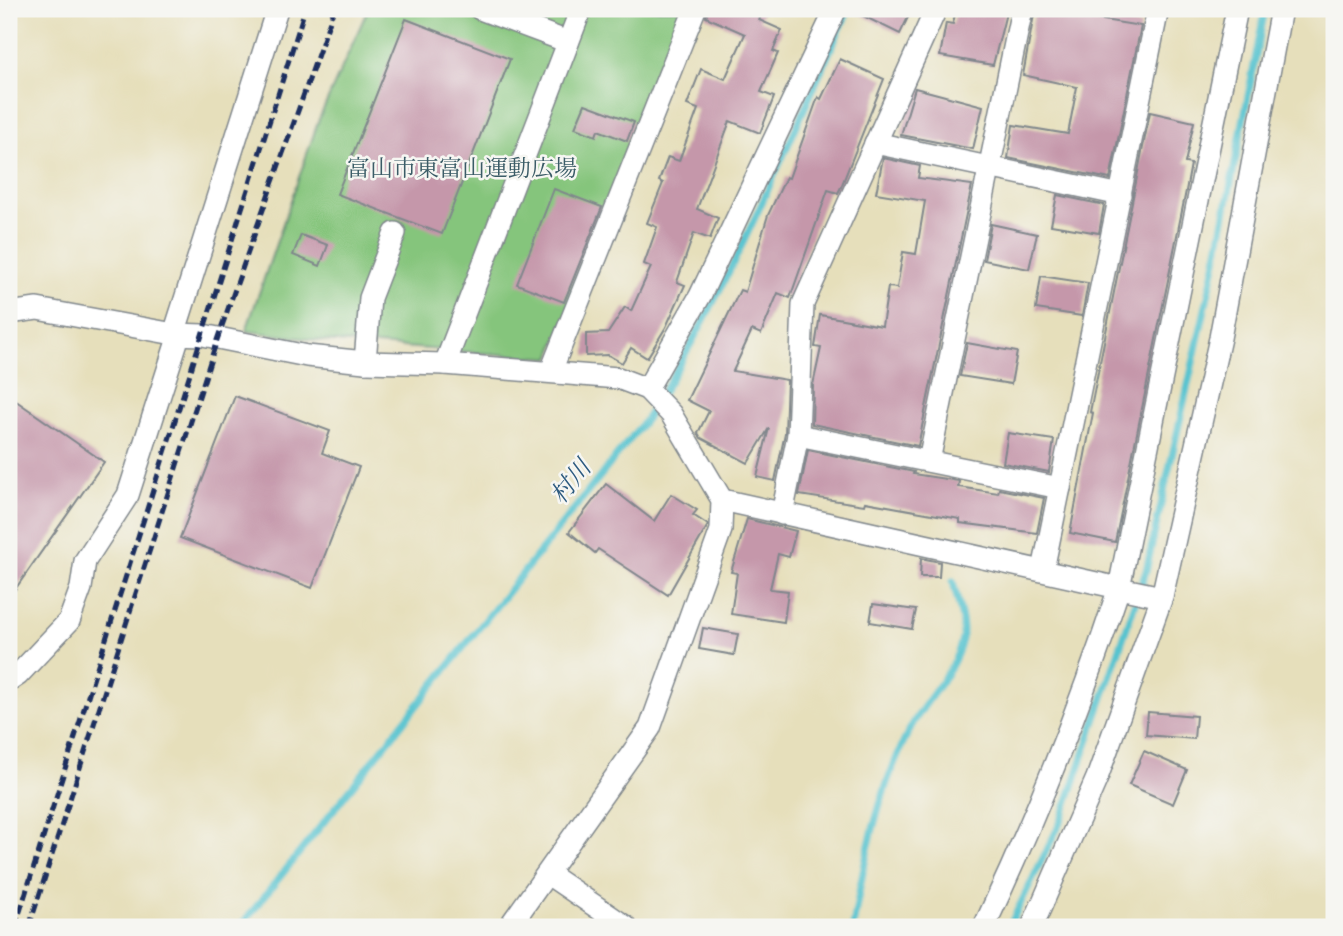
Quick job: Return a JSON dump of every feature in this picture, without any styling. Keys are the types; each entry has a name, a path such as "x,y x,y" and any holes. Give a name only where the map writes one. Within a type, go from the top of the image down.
{"street":[{"path":"9,681 18,675 69,621 81,588 85,561 128,495 277,9"},
{"path":"480,9 568,42"},
{"path":"445,364 581,9"},
{"path":"551,371 695,9"},
{"path":"648,389 700,296 835,9"},
{"path":"782,514 798,435 803,304 936,9"},
{"path":"929,461 1022,9"},
{"path":"1043,570 1158,9"},
{"path":"984,927 1027,837 1094,664 1119,588 1237,9"},
{"path":"1032,927 1097,778 1161,597 1220,338 1281,9"},
{"path":"875,143 1121,195"},
{"path":"365,362 370,298 395,233"},
{"path":"9,313 37,309 177,335 203,335 307,356 365,362 551,371 618,378 648,389 668,411 722,500 722,530 650,728 509,927"},
{"path":"798,435 1060,488"},
{"path":"722,500 1161,597"},
{"path":"548,874 626,927"}],"green space":[{"name":"富山市東富山運動広場","path":"368,9 688,9 550,358 323,341 246,331 319,119"}],"building":[{"path":"708,9 764,9 759,20 782,30 773,51 778,53 761,92 774,97 760,133 730,121 697,209 718,218 710,239 694,233 677,282 685,285 666,327 647,358 631,348 622,363 608,355 586,356 586,334 608,333 625,307 631,311 651,267 644,264 657,227 647,223 663,183 659,181 668,157 679,161 698,109 687,105 701,69 725,79 745,34 706,17"},
{"path":"849,9 912,9 900,34"},
{"path":"956,9 1007,9 993,65 940,56 946,23 953,24"},
{"path":"1035,9 1141,26 1110,179 1008,158 1013,125 1068,134 1077,87 1023,75"},
{"path":"406,19 510,59 442,234 337,194"},
{"path":"840,59 884,79 838,193 828,190 790,298 778,293 761,334 752,330 733,371 787,380 785,433 775,481 757,477 769,428 748,463 701,438 698,433 709,411 687,400 740,290 745,292 768,215 786,177 789,178 818,97 821,99"},
{"path":"915,88 983,106 973,149 901,135"},
{"path":"585,104 634,122 627,141 598,130 596,136 575,128"},
{"path":"1150,112 1194,122 1185,163 1191,164 1115,542 1070,533 1093,413 1090,412"},
{"path":"883,158 920,166 918,178 972,185 918,446 812,424 813,385 821,348 815,347 820,315 882,326 888,287 897,288 903,252 916,254 925,201 876,193"},
{"path":"554,189 602,207 564,302 517,284"},
{"path":"1057,195 1104,205 1099,233 1051,225"},
{"path":"991,224 1037,234 1029,269 984,260"},
{"path":"301,235 328,245 320,266 293,255"},
{"path":"1041,276 1088,283 1082,316 1036,309"},
{"path":"967,343 1017,352 1011,384 960,376"},
{"path":"9,396 104,462 9,598"},
{"path":"235,396 330,431 322,453 359,467 312,588 180,538"},
{"path":"1008,433 1054,440 1049,472 1003,463"},
{"path":"808,450 914,472 913,474 959,481 958,487 998,493 999,489 1044,498 1037,533 960,523 960,519 865,502 864,505 799,495"},
{"path":"606,484 654,521 671,494 697,510 693,515 708,525 668,595 598,549 595,553 569,532"},
{"path":"747,519 796,531 789,557 778,554 770,589 788,591 784,622 731,614 737,573 731,572"},
{"path":"921,558 940,562 939,577 920,577"},
{"path":"873,604 916,610 912,629 870,622"},
{"path":"703,628 738,634 734,655 699,649"},
{"path":"1148,712 1196,716 1194,739 1146,735"},
{"path":"1144,751 1187,770 1173,804 1129,785"}],"waterway":[{"name":"村川","path":"240,927 646,419 676,370 730,269 849,9"},
{"path":"1009,927 1061,821 1146,571 1215,265 1265,9"},
{"path":"853,927 868,850 890,775 911,727 947,674 962,639 962,618 953,581"}],"railway":[{"path":"15,927 305,9"},
{"path":"29,927 217,340 334,9"}]}
